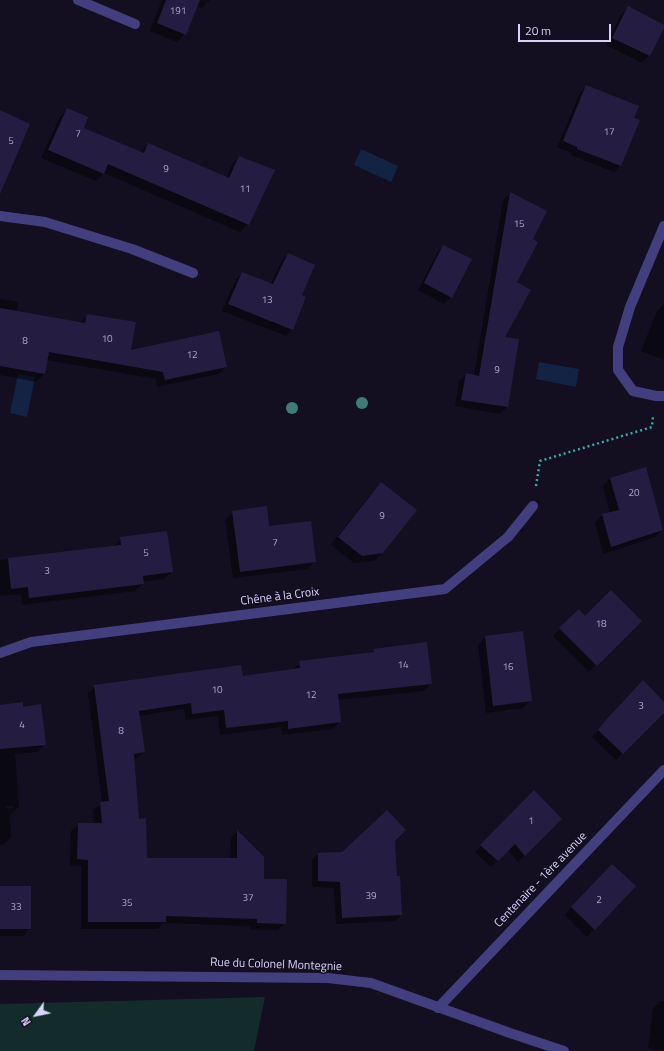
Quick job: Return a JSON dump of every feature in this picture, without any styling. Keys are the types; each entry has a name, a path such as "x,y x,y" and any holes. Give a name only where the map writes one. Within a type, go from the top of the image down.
{"street":[{"path":"78,0 135,24"},
{"path":"0,216 45,222 132,249 193,273"},
{"path":"660,396 633,391 618,370 618,348 630,307 664,226"},
{"name":"Chêne à la Croix","path":"0,653 31,642 445,589 508,537 533,506"},
{"name":"Centenaire - 1ère avenue","path":"438,1008 664,770"},
{"name":"Rue du Colonel Montegnie","path":"0,974 328,978 371,984 564,1051"}],"path":[{"path":"533,506 540,461 652,427 660,396"}],"green space":[{"path":"265,997 254,1051 0,1051 0,1004"}],"water":[{"path":"361,149 398,166 391,182 354,165"},
{"path":"539,362 579,369 576,387 536,379"},
{"path":"18,374 35,377 27,417 10,413"}],"building":[{"path":"166,0 200,0 186,35 157,23"},
{"path":"628,6 664,25 664,28 650,56 612,38"},
{"path":"586,85 639,106 634,118 640,120 621,166 577,149 577,147 563,141"},
{"path":"67,108 88,117 84,128 144,153 148,143 229,178 239,156 275,170 249,225 108,164 104,174 48,150"},
{"path":"0,110 30,124 0,194"},
{"path":"510,192 547,211 533,239 538,242 517,282 531,290 505,337 519,339 508,407 461,400 466,373 479,376"},
{"path":"443,245 472,259 452,298 424,283"},
{"path":"288,253 315,265 302,295 306,297 293,330 228,304 242,272 273,284"},
{"path":"0,308 85,323 87,314 136,322 131,350 219,331 227,367 165,380 163,372 49,352 45,374 0,366"},
{"path":"646,467 663,530 611,547 602,514 619,510 610,478"},
{"path":"381,482 417,510 383,553 362,556 338,537"},
{"path":"267,506 269,526 311,521 316,562 240,572 232,511"},
{"path":"167,531 173,572 143,576 144,584 29,598 28,587 11,589 8,558 121,545 120,537"},
{"path":"611,590 642,621 597,666 559,628 579,609 585,616"},
{"path":"523,631 532,701 493,706 485,636"},
{"path":"427,642 432,684 338,694 341,722 288,729 288,721 226,728 224,710 192,714 191,703 139,711 145,752 134,754 139,819 146,818 147,858 237,858 237,830 264,857 264,879 287,879 286,924 257,923 257,919 166,916 166,922 88,922 88,860 77,859 78,823 102,823 100,802 109,801 94,685 241,665 243,676 300,668 299,661 374,652 373,649"},
{"path":"643,680 664,702 664,713 623,754 598,730"},
{"path":"23,702 23,707 41,704 46,745 0,749 0,705"},
{"path":"534,790 562,819 525,856 515,844 498,861 480,845"},
{"path":"387,810 406,830 395,841 397,876 400,876 402,915 342,918 340,882 318,881 318,853 342,852"},
{"path":"612,864 636,886 595,930 571,907"},
{"path":"0,886 31,886 31,929 0,929"}]}
